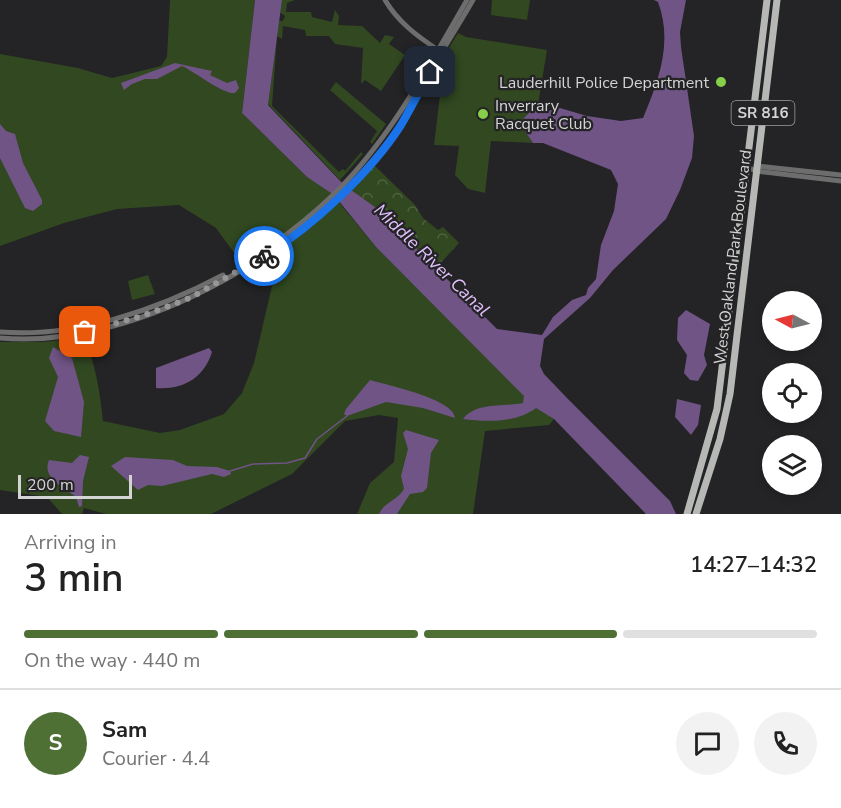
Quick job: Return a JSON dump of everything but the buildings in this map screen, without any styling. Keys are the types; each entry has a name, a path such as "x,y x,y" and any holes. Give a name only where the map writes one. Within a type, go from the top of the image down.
{"main road":[{"name":"West Oakland Park Boulevard","path":"687,514 717,409 767,0"},
{"name":"West Oakland Park Boulevard","path":"696,514 725,417 744,280 777,0"},
{"path":"735,269 739,279 744,280"},
{"path":"733,282 741,297"}],"street":[{"path":"385,0 407,27 439,51"},
{"path":"439,51 467,0"},
{"path":"0,338 42,338 93,330 142,316 190,298 276,248 346,186 395,119 474,0"},
{"path":"747,167 841,181"},
{"path":"796,174 806,171 841,175"},
{"path":"0,332 41,332 84,325 138,311 188,293 260,254 334,197"}],"green space":[{"path":"170,0 255,0 242,113 307,177 328,189 376,247 525,396 554,419 549,425 485,431 473,514 357,514 370,483 394,462 398,418 379,415 345,421 292,474 211,514 106,514 84,508 82,514 62,514 47,497 0,490 0,342 43,342 80,338 90,353 99,389 103,421 160,433 180,430 224,414 242,393 254,363 272,286 252,254 240,261 216,228 179,205 117,209 64,223 0,246 0,54 78,68 112,78 161,66 167,57"},
{"path":"282,0 295,0 287,3 286,12 311,12 312,17 332,22 335,10 339,16 338,25 362,26 380,43 385,35 394,37 389,44 405,55 381,91 365,80 361,84 363,48 335,44 329,36 306,36 305,30 283,26 282,39 277,36 279,21 283,21 285,16 280,12"},
{"path":"492,0 530,0 527,20 491,15"},
{"name":"Inverrary Racquet Club","path":"458,33 466,37 547,50 537,111 532,110 522,127 533,143 491,141 485,193 468,189 455,175 459,146 434,145 441,87 428,82"},
{"path":"277,37 272,106 339,172 343,169 345,171 361,152 363,154 340,180 268,104"},
{"path":"336,82 386,124 372,144 370,142 377,131 330,90"},
{"path":"373,164 415,205 423,218 438,230 443,227 459,243 436,268 375,207 348,190"},
{"path":"148,275 155,294 132,300 128,281"}],"shaded area":[{"path":"255,0 282,0 268,105 344,185 375,207 497,329 542,335 553,317 572,300 586,295 588,288 596,279 601,245 614,211 618,184 611,170 543,143 533,143 522,127 524,118 532,110 543,112 560,108 587,116 621,121 643,118 659,75 664,46 662,17 658,2 654,0 686,0 680,32 694,136 692,158 680,190 666,219 613,270 590,298 544,339 540,366 544,374 568,399 670,501 676,514 646,514 554,419 536,408 511,419 481,421 463,419 475,410 523,403 524,396 376,247 334,195 307,177 242,113"},
{"path":"175,63 212,71 210,75 227,83 236,80 239,88 235,93 230,93 182,66 157,79 145,79 132,84 124,90 121,83"},
{"path":"0,124 6,131 15,134 23,163 42,200 42,204 33,211 25,208 0,158"},
{"path":"686,310 710,324 704,355 707,365 698,381 690,380 684,373 687,355 677,340 678,318"},
{"path":"53,347 72,358 84,402 81,437 54,431 45,421 58,377 49,358"},
{"path":"209,348 212,352 204,369 198,375 175,387 156,388 156,368"},
{"path":"370,380 432,399 452,411 455,418 423,408 386,402 347,416 344,414"},
{"path":"677,399 701,405 698,425 691,435 675,417"},
{"path":"406,430 439,440 431,453 427,488 423,492 410,494 397,514 379,514 404,489 401,476 408,449 403,433"},
{"path":"80,455 89,457 83,481 82,506 79,507 76,497 55,482 47,466 49,460 72,463"},
{"path":"125,457 173,460 187,466 217,467 230,471 231,474 224,477 212,474 162,486 148,485 138,490 111,466"}],"waterway":[{"path":"230,471 253,464 287,463 305,458 317,439 347,416"}],"way so far":[{"path":"85,332 142,316 190,298 264,256"}],"place":[{"name":"Lauderhill Police Department","path":"721,82"},
{"name":"Inverrary Racquet Club","path":"483,114"}],"route":[{"path":"264,256 307,225 348,187 400,127 430,72"}],"water label":[{"name":"Middle River Canal","path":"432,260"}]}
